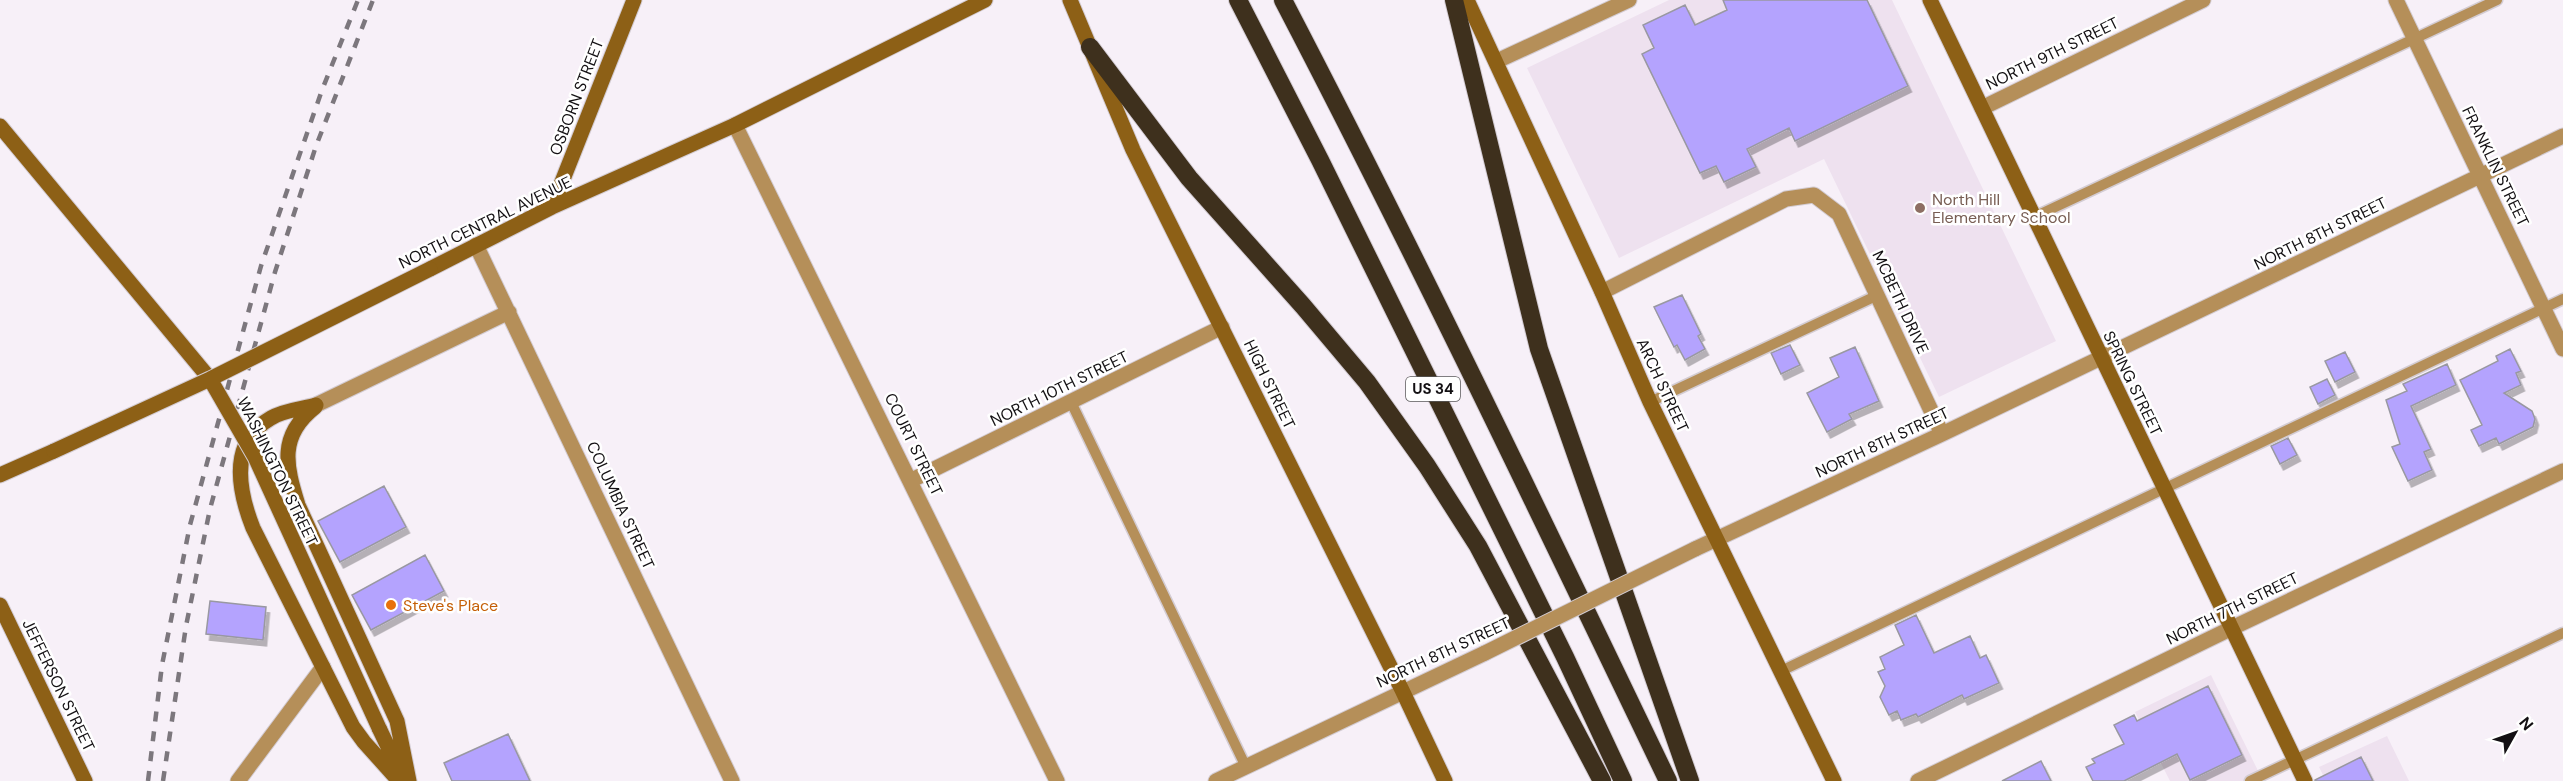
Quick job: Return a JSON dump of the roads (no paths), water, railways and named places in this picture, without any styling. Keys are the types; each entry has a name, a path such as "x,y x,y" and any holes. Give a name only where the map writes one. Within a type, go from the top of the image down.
{"highway":[{"name":"US 34","path":"1238,0 1325,170 1565,657 1623,781"},
{"name":"US 34","path":"1283,0 1441,309 1668,781"},
{"path":"1454,0 1539,349 1690,781"},
{"path":"1090,47 1189,178 1303,306 1366,382 1427,466 1478,546 1602,781"}],"main road":[{"name":"NORTH CENTRAL AVENUE","path":"0,475 210,379 552,207 735,125 985,0"},
{"name":"HIGH STREET","path":"1070,0 1133,150 1445,781"},
{"name":"ARCH STREET","path":"1467,0 1497,61 1650,402 1834,781"},
{"name":"SPRING STREET","path":"1930,0 2305,781"},
{"name":"OSBORN STREET","path":"552,207 630,2"},
{"name":"WASHINGTON STREET","path":"0,126 210,379 255,457 380,728 407,781"},
{"path":"316,405 271,418 250,435 241,455 239,483 253,528 353,727 399,781"},
{"path":"316,405 300,420 292,433 287,463 291,482 298,505 397,721 407,781"},
{"name":"JEFFERSON STREET","path":"0,605 85,781"}],"street":[{"path":"1497,61 1629,0"},
{"name":"NORTH 9TH STREET","path":"1982,108 2203,0"},
{"name":"FRANKLIN STREET","path":"2396,0 2563,349"},
{"name":"COURT STREET","path":"735,125 912,480 1057,781"},
{"name":"NORTH 8TH STREET","path":"1216,781 1402,690 1485,653 1717,538 1942,434 2563,136"},
{"name":"MCBETH DRIVE","path":"1602,292 1786,200 1814,195 1839,214 1942,434"},
{"name":"COLUMBIA STREET","path":"476,245 732,781"},
{"path":"316,405 509,312"},
{"name":"NORTH 10TH STREET","path":"912,480 1222,327"},
{"name":"NORTH 7TH STREET","path":"1918,781 2232,628 2563,471"},
{"path":"238,781 322,667"}],"lane":[{"path":"2034,217 2498,0"},
{"path":"1650,402 1878,295"},
{"path":"1781,671 2563,299"},
{"path":"1071,402 1246,767"},
{"path":"2250,781 2563,633"}],"railway":[{"path":"148,781 162,665 190,525 261,266 322,90 358,0"},
{"path":"163,781 186,626 210,509 275,272 316,146 373,0"}],"place":[{"name":"North Hill Elementary School","path":"1920,208"},
{"name":"Steve's Place","path":"391,605"}]}
